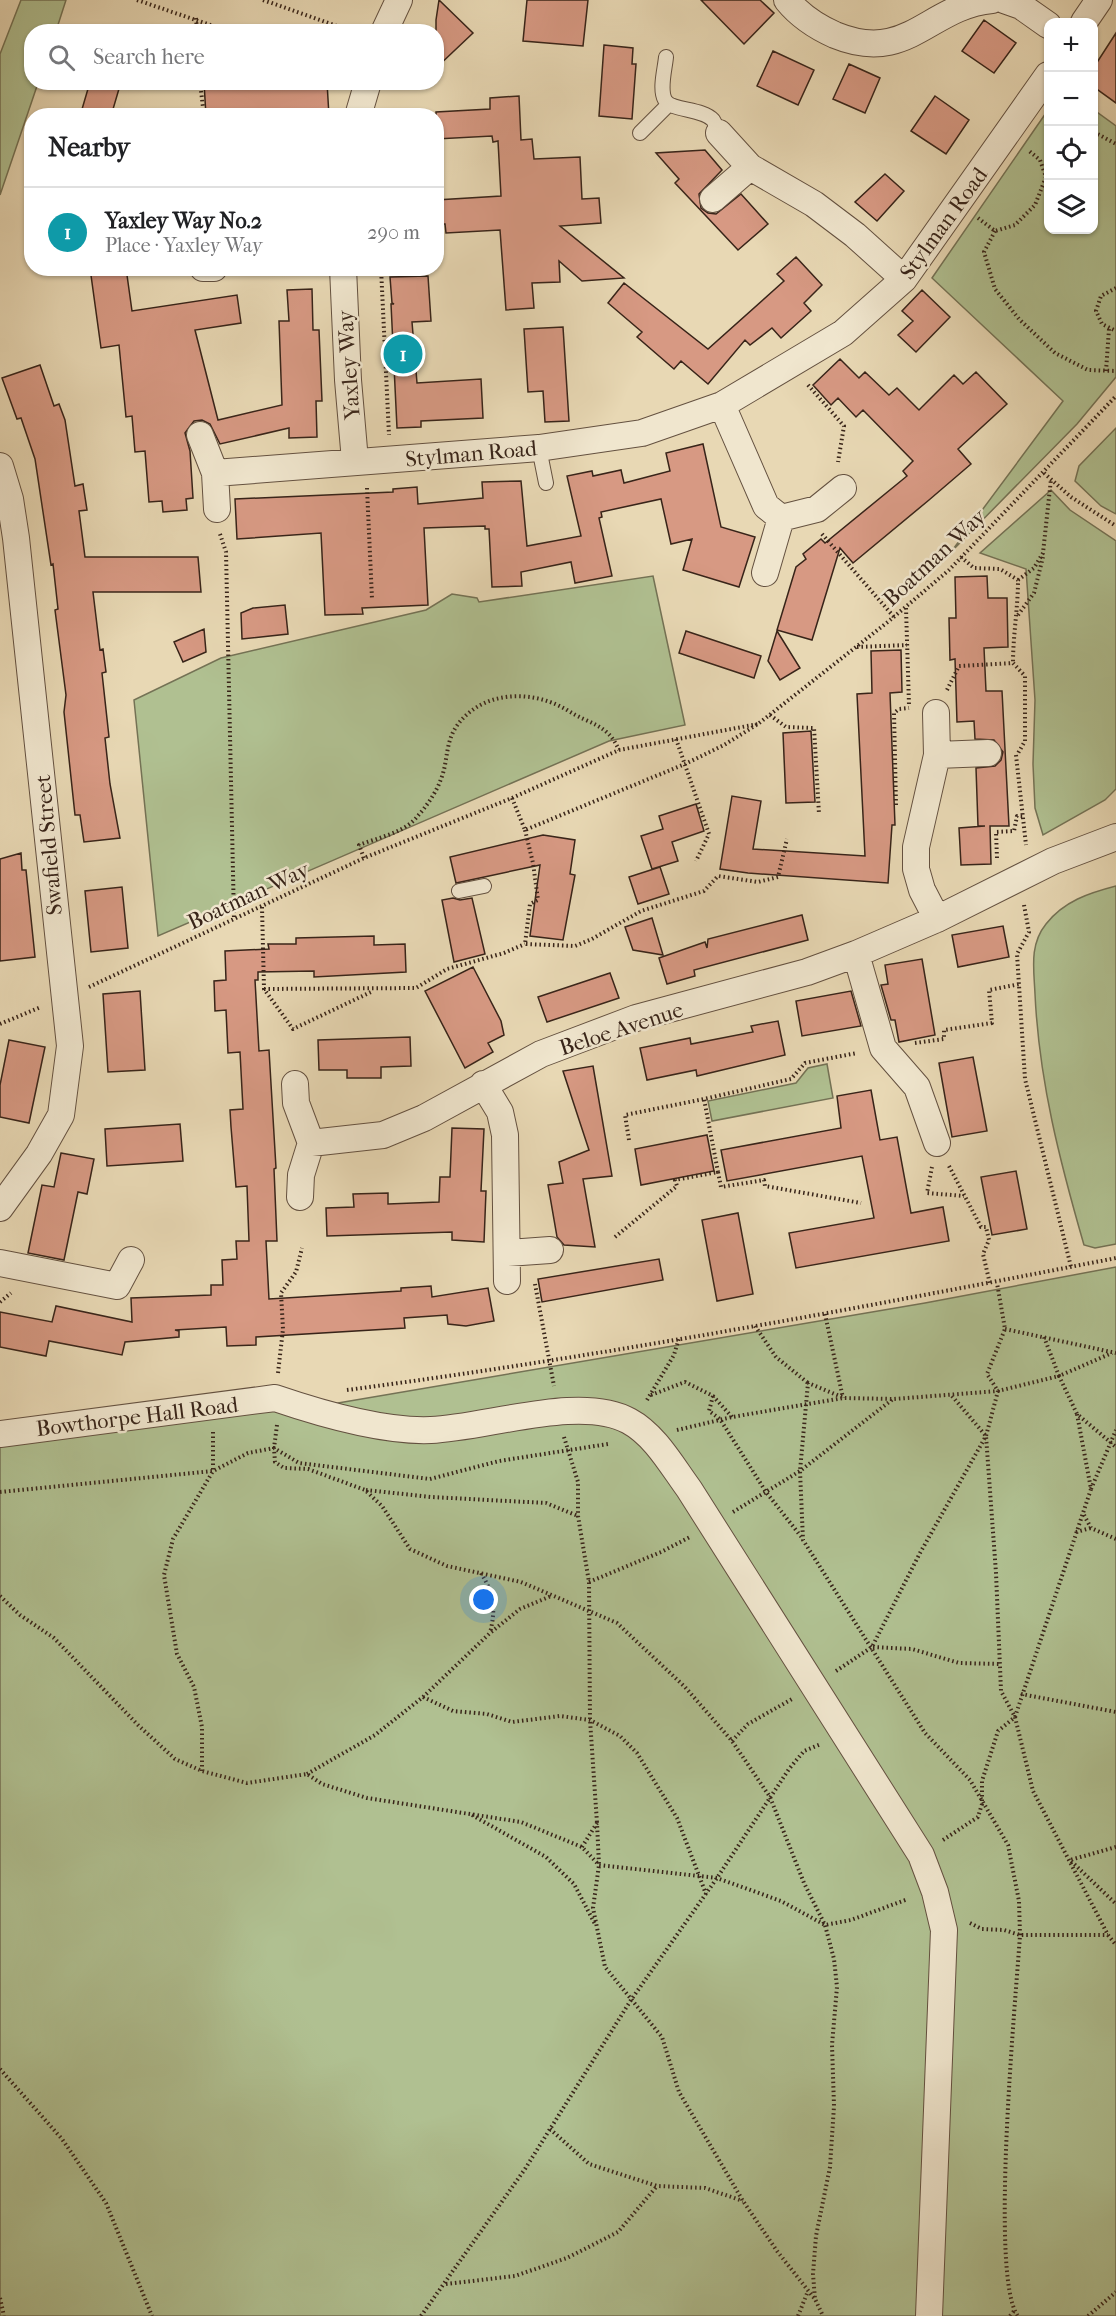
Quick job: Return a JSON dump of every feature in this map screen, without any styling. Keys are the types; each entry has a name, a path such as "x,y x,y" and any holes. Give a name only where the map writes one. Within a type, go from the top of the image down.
{"street":[{"path":"388,24 399,0"},
{"path":"787,0 818,27 846,39 879,45 905,38 961,7 992,0"},
{"path":"1004,0 1021,6 1044,22"},
{"path":"1087,18 1100,0"},
{"name":"Stylman Road","path":"215,473 539,448 642,433 722,405 843,333 904,279 1044,81"},
{"path":"360,108 366,90"},
{"path":"719,133 750,167 814,204 855,235 904,279"},
{"path":"713,199 750,167"},
{"name":"Yaxley Way","path":"343,276 348,380 371,460"},
{"path":"722,405 766,506 793,516 817,509 843,488"},
{"path":"201,435 215,473 217,518"},
{"name":"Swafield Street","path":"0,466 10,499 16,538 63,998 70,1046 60,1115 39,1154 0,1208"},
{"path":"765,573 793,516"},
{"path":"936,712 937,755 916,848 916,869 922,890 937,919"},
{"path":"937,755 988,753"},
{"name":"Beloe Avenue","path":"310,1143 383,1135 424,1118 541,1054 636,1018 807,972 856,954 937,919 1018,878 1116,837"},
{"path":"856,954 883,1048 917,1087 937,1143"},
{"path":"295,1084 296,1103 310,1143 301,1175 300,1197"},
{"path":"483,1084 500,1112 506,1135 507,1281"},
{"path":"507,1253 550,1250"},
{"path":"0,1263 117,1286 131,1260"},
{"path":"274,1398 318,1413 429,1430 593,1410 629,1421 650,1437 689,1490 921,1855 935,1892 944,1930 929,2316"},
{"name":"Bowthorpe Hall Road","path":"0,1434 274,1398"}],"lane":[{"path":"666,57 663,92 669,104"},
{"path":"640,133 669,104"},
{"path":"669,104 695,110 712,119 719,133"},
{"path":"539,448 546,483"},
{"path":"459,891 484,886"}],"path":[{"path":"137,0 211,24"},
{"path":"263,0 331,24"},
{"path":"196,18 196,24"},
{"path":"201,90 203,108"},
{"path":"1008,133 1040,160 1046,177 1035,205 1015,225 995,231 984,252 995,289 1019,319 1055,353 1088,370 1116,371"},
{"path":"1098,134 1116,144"},
{"path":"959,203 995,231"},
{"path":"372,599 371,460 381,276"},
{"path":"1116,288 1107,291 1097,303 1098,318 1109,329 1116,331"},
{"path":"1106,371 1109,329"},
{"path":"791,366 844,426 836,473 843,488"},
{"name":"Boatman Way","path":"525,830 685,764 724,745 758,724 894,617 962,557 1116,396"},
{"path":"1044,472 1071,497 1116,526"},
{"path":"1051,479 1043,553 1034,593 1018,615 1013,630 1013,663 1025,676 1025,741 1017,755 1023,816 1018,878 1029,932 1017,954 1025,1079 1071,1267"},
{"path":"793,516 894,617"},
{"path":"217,518 226,552 234,919"},
{"path":"1018,579 1034,568 1043,553"},
{"path":"962,557 974,568 1000,569 1018,579"},
{"path":"1018,579 1018,615"},
{"path":"896,812 894,713 899,709 910,708 906,607"},
{"path":"856,647 907,645"},
{"path":"936,712 959,666 1013,663"},
{"path":"364,858 359,845 409,825 423,808 442,778 446,750 457,727 474,709 499,698 526,694 553,702 581,719 604,727 613,736 619,750"},
{"path":"770,715 786,727 814,728 819,814"},
{"name":"Boatman Way","path":"0,1024 63,998 364,858 512,798 619,750 758,724"},
{"path":"676,739 709,834 696,861"},
{"path":"988,753 1017,755"},
{"path":"512,798 525,830 533,863 538,900 530,904 525,944"},
{"path":"1018,878 998,866 996,832 1014,831 1017,816 1023,816"},
{"path":"264,990 416,988 447,969 504,953 525,944 575,946 641,911 704,891 718,876 758,882 778,877 787,839"},
{"path":"262,907 264,990 293,1029 375,990"},
{"path":"944,1030 992,1023 989,990 1020,984"},
{"path":"629,1140 625,1115 791,1079 805,1063 883,1048"},
{"path":"704,1099 721,1187 764,1180 765,1186 861,1203"},
{"path":"937,1143 981,1227 987,1227 989,1240 983,1254 990,1284"},
{"path":"615,1237 677,1186 675,1180 718,1172"},
{"path":"927,1193 964,1196"},
{"path":"302,1248 296,1272 281,1293 283,1329 274,1398 275,1462 284,1468 308,1469 365,1490 431,1497 546,1503 578,1516"},
{"path":"336,1391 550,1360 755,1326 990,1284 1116,1258"},
{"path":"732,1741 748,1724 813,1687 872,1647 920,1553 986,1436 998,1391 987,1374 1005,1329 997,1282"},
{"path":"755,1326 776,1357 808,1383 843,1398 825,1314"},
{"path":"1005,1329 1114,1353"},
{"path":"1044,1336 1059,1376 1114,1353"},
{"path":"629,1421 651,1396 674,1355 679,1338"},
{"path":"544,1339 550,1360 555,1413 578,1482 578,1516 589,1582 590,1719 599,1865 593,1908 605,1967 662,2037 680,2092 742,2200 814,2298 822,2316"},
{"path":"651,1396 685,1382 713,1396 732,1416"},
{"path":"803,1540 800,1472 808,1383"},
{"path":"713,1396 709,1411 720,1419 766,1492 803,1540 926,1733 970,1780 1008,1845 1019,1901 1020,1935 1005,2181 1006,2280 1014,2311 1018,2316"},
{"path":"952,1396 986,1436 1001,1691 1015,1717 1033,1791 1108,1935 1116,1945"},
{"path":"589,1582 661,1552 800,1472 894,1399"},
{"path":"1091,1490 1077,1414 1114,1445"},
{"path":"921,1855 978,1816 982,1804 982,1781 998,1731 1015,1717 1091,1490 1114,1445 1116,1430"},
{"path":"202,1771 202,1727 194,1687 177,1654 165,1575 173,1539 213,1471 215,1438"},
{"path":"365,1490 382,1506 410,1549 447,1566 521,1582 617,1623 685,1687 732,1741 770,1797 804,1883 825,1925 834,1959 837,1988 832,2045 834,2106 830,2167 816,2236 814,2298"},
{"path":"1084,1514 1091,1528 1116,1539"},
{"path":"1076,1533 1091,1528"},
{"path":"480,1573 492,1590 495,1614 490,1633"},
{"path":"0,1596 20,1615 54,1638 138,1725 175,1759 202,1771 247,1784 307,1774 375,1735 423,1697 490,1633 520,1609 552,1596"},
{"path":"872,1647 912,1649 958,1663 1000,1664"},
{"path":"1021,1694 1116,1712"},
{"path":"423,1697 453,1711 487,1714 512,1722 560,1716 590,1719 620,1736 637,1753 677,1818 706,1894"},
{"path":"421,2316 446,2284 550,2129 631,2000 717,1878 770,1797 804,1751 844,1736"},
{"path":"307,1774 322,1784 367,1798 521,1822 582,1847 599,1865 717,1878 781,1901 825,1925 851,1920 935,1892"},
{"path":"469,1814 546,1857 574,1884 598,1930"},
{"path":"582,1847 597,1823"},
{"path":"1070,1860 1116,1847"},
{"path":"1070,1860 1116,1904"},
{"path":"944,1930 971,1923 982,1929 1004,1930 1020,1935 1108,1935"},
{"path":"0,2069 62,2139 106,2203 152,2316"},
{"path":"550,2129 589,2164 657,2186 705,2188 742,2200"},
{"path":"446,2284 515,2276 567,2258 618,2232 657,2186"},
{"path":"798,2316 808,2291"},
{"path":"1088,2316 1116,2292"},
{"path":"0,2298 4,2316"},
{"path":"1010,2316 1014,2311"}],"green space":[{"path":"21,0 66,0 58,24 24,24 24,90 36,90 30,108 24,108 24,124 0,195 0,54"},
{"path":"1098,113 1116,126 1116,377 1077,424 951,552 1063,401 932,278 1044,116 1044,234 1098,234"},
{"path":"1116,428 1116,514 1101,506 1075,481 1079,466"},
{"path":"1051,490 1070,510 1116,541 1116,789 1105,800 1043,835 1035,808 1033,764 1035,700 1026,569 980,553"},
{"path":"653,576 685,725 609,741 158,936 134,700 221,658 426,610 452,594 477,598 479,602"},
{"path":"1116,886 1116,1244 1095,1248 1084,1245 1052,1121 1037,1026 1034,958 1037,940 1053,916 1069,904 1087,895"},
{"path":"827,1064 833,1098 712,1121 708,1101 796,1083 808,1068"},
{"path":"1116,1267 1116,2316 0,2316 0,1442 290,1406 338,1403 925,1303"}],"building":[{"path":"439,0 473,33 444,60 444,24 436,24"},
{"path":"527,0 588,0 583,46 523,41"},
{"path":"701,0 760,0 774,13 744,44"},
{"path":"984,20 1016,43 994,73 962,51"},
{"path":"1116,33 1116,103 1098,90 1098,61"},
{"path":"604,45 633,48 632,64 636,64 632,119 599,116"},
{"path":"773,51 814,70 798,105 757,86"},
{"path":"849,64 880,78 865,113 833,99"},
{"path":"88,90 119,90 113,108 82,108"},
{"path":"204,90 327,90 329,108 206,108"},
{"path":"519,96 521,140 532,139 534,159 580,157 582,199 599,198 601,223 560,226 624,278 582,281 559,261 560,282 532,283 534,308 506,310 500,230 446,233 444,200 501,196 498,141 493,142 492,136 444,139 444,112 490,109 490,98"},
{"path":"935,96 969,120 946,154 911,131"},
{"path":"705,150 722,170 699,194 701,208 708,213 716,214 741,194 768,224 738,250 675,183 679,179 656,153"},
{"path":"885,174 904,191 877,221 855,202"},
{"path":"796,257 822,285 804,303 811,311 781,338 772,328 750,345 745,340 708,384 681,361 674,369 637,337 642,332 608,303 624,283 708,349 784,281 777,274"},
{"path":"91,276 127,276 132,311 237,295 241,323 195,330 218,420 282,405 279,321 289,321 287,290 312,289 313,330 319,330 322,401 316,401 317,437 289,438 289,428 220,444 210,424 202,420 194,421 185,433 190,451 193,498 186,499 187,510 163,512 162,501 149,502 145,451 135,452 132,416 126,417 119,345 101,348"},
{"path":"428,276 431,321 412,322 417,383 481,379 483,418 421,421 421,427 397,428 391,304 394,304 392,303 390,277"},
{"path":"922,290 950,317 916,352 898,335 913,321 902,311"},
{"path":"563,327 569,421 545,422 543,391 528,392 524,329"},
{"path":"840,359 859,378 865,372 889,395 897,388 919,410 954,375 963,384 976,372 1007,404 958,449 971,464 853,563 840,548 812,640 777,630 796,567 806,559 803,554 821,539 825,543 907,476 903,471 913,461 863,410 856,417 838,398 831,405 813,385"},
{"path":"40,365 54,406 59,404 65,420 75,486 83,484 87,510 79,511 85,557 198,557 201,592 93,592 100,650 103,649 106,672 102,673 109,737 105,738 110,784 120,838 84,842 80,815 75,815 64,712 66,695 55,610 58,609 53,564 51,565 35,459 21,418 17,419 2,378"},
{"path":"703,444 721,527 755,537 739,587 683,570 692,539 671,544 661,499 601,512 602,517 599,518 612,576 575,583 571,562 521,572 522,586 492,587 489,529 485,529 485,526 424,528 428,605 362,608 363,614 325,615 321,533 237,539 235,499 393,492 393,489 417,487 418,504 483,498 482,482 521,481 527,546 581,536 567,476 592,471 593,476 621,470 624,483 670,471 666,453"},
{"path":"987,576 988,598 1007,598 1008,647 984,648 986,691 1002,691 1009,826 990,826 991,864 961,865 959,828 985,826 978,826 976,768 995,766 1001,760 1003,752 994,740 975,739 974,721 957,722 955,659 950,660 949,618 956,618 955,577"},
{"path":"285,605 288,634 242,639 241,613 253,608"},
{"path":"204,629 206,652 183,662 174,642"},
{"path":"686,631 761,656 754,678 679,653"},
{"path":"777,631 800,668 780,680 768,661"},
{"path":"901,650 902,692 890,693 895,825 892,825 888,883 720,869 732,796 761,801 753,849 865,856 857,694 872,693 871,651"},
{"path":"811,731 815,802 786,803 783,733"},
{"path":"696,804 704,831 672,842 678,861 652,869 641,836 663,829 659,816"},
{"path":"543,835 575,840 570,874 575,875 563,940 530,936 540,865 456,883 450,857"},
{"path":"21,853 22,870 26,870 35,957 0,961 0,859"},
{"path":"660,867 669,894 638,904 629,877"},
{"path":"122,887 128,948 91,952 85,891"},
{"path":"453,898 460,900 472,898 485,954 454,962 442,900"},
{"path":"802,915 808,940 694,970 695,976 667,984 659,958 705,942 707,948 708,939"},
{"path":"652,918 663,955 633,950 625,927"},
{"path":"1003,926 1009,957 958,967 952,935"},
{"path":"374,936 374,945 405,944 406,972 314,977 314,971 258,972 258,980 255,980 259,1051 269,1050 276,1168 274,1169 277,1241 266,1241 269,1299 401,1291 401,1288 431,1286 432,1297 488,1288 494,1321 466,1326 448,1324 447,1315 404,1318 405,1328 256,1337 256,1345 227,1346 226,1327 175,1330 179,1331 179,1337 125,1342 122,1355 49,1341 46,1356 0,1347 0,1312 52,1322 56,1306 132,1322 131,1298 211,1295 211,1285 223,1285 222,1260 237,1259 236,1241 249,1241 247,1186 236,1187 230,1110 243,1109 240,1052 228,1053 226,1010 215,1011 214,981 226,980 225,951 269,949 268,944 296,944 296,938"},
{"path":"922,959 935,1035 899,1042 895,1020 891,1020 881,985 888,984 885,965"},
{"path":"473,967 501,1021 504,1035 488,1043 493,1052 465,1068 425,991"},
{"path":"610,973 619,998 547,1022 538,997"},
{"path":"140,991 145,1070 108,1072 103,994"},
{"path":"851,991 861,1026 802,1036 796,1001"},
{"path":"778,1021 785,1055 697,1076 696,1070 647,1080 640,1048 690,1038 691,1044 753,1032 751,1026"},
{"path":"410,1037 411,1066 381,1067 381,1078 347,1078 347,1070 319,1070 318,1040"},
{"path":"9,1040 45,1047 29,1123 0,1117 0,1085"},
{"path":"973,1057 987,1131 952,1137 939,1063"},
{"path":"593,1066 612,1176 583,1179 595,1247 564,1245 557,1237 548,1185 563,1183 559,1162 589,1150 563,1071"},
{"path":"871,1090 880,1140 897,1137 911,1213 943,1207 949,1241 796,1268 789,1233 874,1218 862,1156 727,1181 721,1150 841,1128 837,1096"},
{"path":"180,1124 183,1161 107,1166 105,1129"},
{"path":"452,1128 484,1129 481,1191 486,1191 484,1242 452,1240 452,1232 327,1236 326,1208 354,1207 353,1194 388,1193 388,1204 439,1202 440,1177 450,1177"},
{"path":"707,1135 714,1171 641,1185 635,1149"},
{"path":"61,1153 94,1159 87,1194 78,1192 64,1260 28,1253 42,1185 54,1187"},
{"path":"1016,1171 1027,1229 992,1235 981,1177"},
{"path":"738,1213 753,1294 717,1301 702,1220"},
{"path":"659,1259 663,1280 542,1302 538,1279"}],"place":[{"name":"Yaxley Way No.2","path":"403,354"}]}
